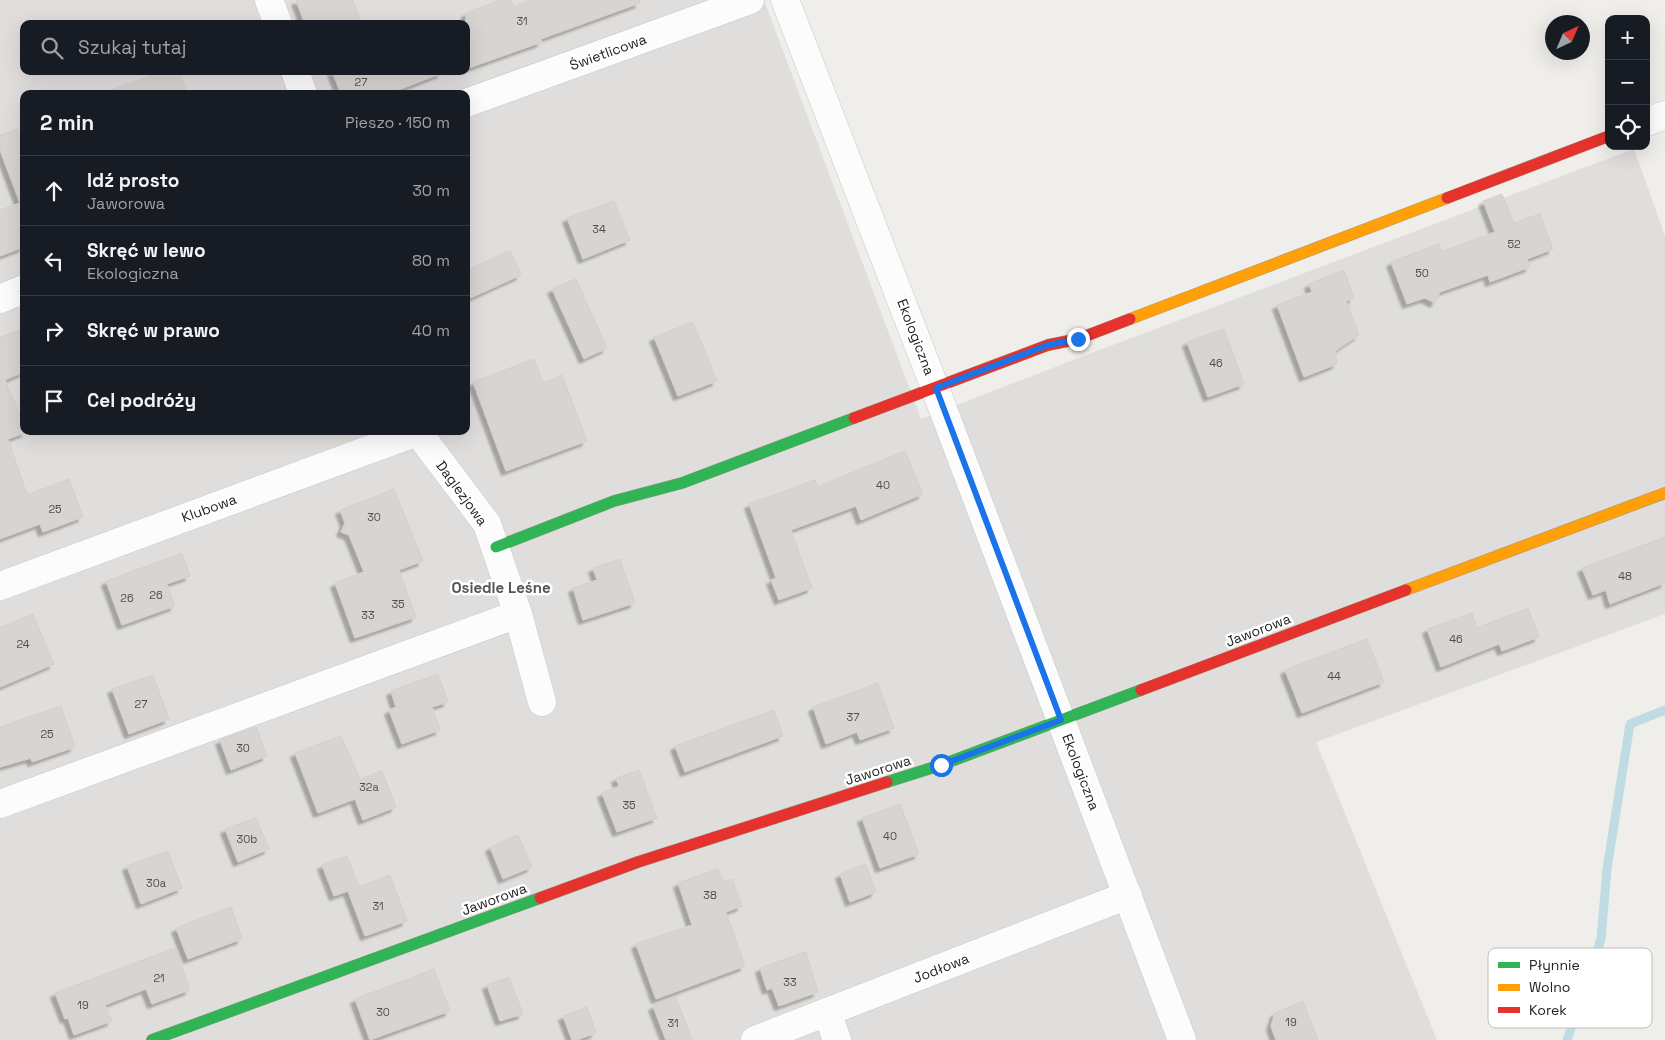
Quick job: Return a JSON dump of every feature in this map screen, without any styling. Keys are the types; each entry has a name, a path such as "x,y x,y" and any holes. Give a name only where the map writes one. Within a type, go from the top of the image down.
{"street":[{"path":"269,0 276,20"},
{"name":"Świetlicowa","path":"470,102 750,0"},
{"name":"Ekologiczna","path":"785,0 936,388 1182,1040"},
{"path":"296,75 302,90"},
{"path":"1650,121 1665,115"},
{"path":"496,547 614,501 682,483 1048,345 1078,339 1605,138"},
{"path":"0,299 20,291"},
{"name":"Klubowa","path":"0,586 406,435"},
{"name":"Daglezjowa","path":"420,435 487,524 518,614 542,702"},
{"name":"Jaworowa","path":"152,1040 638,862 941,765 1665,493"},
{"path":"0,804 518,614"},
{"name":"Jodłowa","path":"755,1040 1128,895"},
{"path":"827,1012 837,1040"}],"shaded area":[{"path":"0,0 764,0 921,419 1073,360 1634,150 1665,236 1665,614 1316,742 1437,1040 0,1040"}],"building":[{"path":"296,0 353,0 360,20 304,20"},
{"path":"501,0 511,0 513,7 531,0 639,0 640,3 541,39 542,42 470,68 470,20 466,20 466,13"},
{"path":"152,75 180,75 186,90 112,90"},
{"path":"334,75 437,75 398,90 339,90"},
{"path":"18,129 20,135 20,203 0,150 0,135"},
{"path":"1502,194 1514,223 1540,214 1553,249 1527,259 1530,267 1490,282 1488,275 1440,292 1435,303 1425,298 1407,304 1391,262 1439,244 1441,252 1495,232 1483,201"},
{"path":"614,201 630,240 583,259 567,218"},
{"path":"20,203 20,248 0,256 0,210"},
{"path":"510,250 521,275 470,298 470,269"},
{"path":"1344,270 1354,298 1346,301 1359,335 1335,351 1337,364 1304,377 1277,305 1312,292 1309,284"},
{"path":"576,279 607,348 584,359 552,289"},
{"path":"693,322 717,381 678,396 654,337"},
{"path":"1224,329 1244,384 1208,397 1187,342"},
{"path":"20,330 20,374 5,380 20,415 20,435 8,439 27,495 69,479 83,517 43,532 40,524 0,539 0,337"},
{"path":"534,359 543,383 562,375 587,441 506,471 473,382"},
{"path":"905,451 923,494 861,520 856,506 791,530 812,588 779,600 771,580 776,578 749,504 815,480 817,487"},
{"path":"394,489 423,561 399,570 416,617 355,638 335,583 364,572 349,535 341,532 345,523 340,510"},
{"path":"1665,537 1665,583 1610,604 1606,590 1593,595 1582,568"},
{"path":"182,553 190,576 167,584 175,606 122,625 106,581"},
{"path":"620,559 635,603 583,620 573,588 597,580 593,568"},
{"path":"1528,608 1539,637 1502,651 1499,644 1441,667 1427,629 1472,613 1477,628"},
{"path":"33,614 54,664 0,687 0,628"},
{"path":"1367,639 1384,682 1302,713 1285,670"},
{"path":"438,674 448,702 432,707 440,730 402,744 389,710 396,707 391,691"},
{"path":"153,675 169,719 129,734 112,689"},
{"path":"878,683 894,728 860,740 857,732 826,744 813,707"},
{"path":"61,706 75,747 32,762 31,758 0,767 0,727"},
{"path":"774,710 783,736 685,772 675,746"},
{"path":"256,727 267,756 231,770 220,740"},
{"path":"341,736 360,779 382,771 396,807 363,820 355,799 318,813 295,753"},
{"path":"639,770 657,818 617,832 602,793 619,786 616,778"},
{"path":"900,804 919,854 880,868 862,818"},
{"path":"256,818 269,849 238,862 225,829"},
{"path":"518,835 532,867 503,879 490,847"},
{"path":"168,851 182,888 141,904 127,866"},
{"path":"347,856 359,887 390,875 407,921 365,936 348,891 334,896 322,865"},
{"path":"866,864 876,892 850,902 840,874"},
{"path":"718,869 723,882 732,879 742,906 726,912 745,966 656,999 636,944 692,925 678,883"},
{"path":"231,907 242,939 188,959 176,928"},
{"path":"175,948 190,990 152,1004 146,989 105,1005 112,1021 74,1035 68,1018 65,1019 55,993"},
{"path":"806,952 818,992 779,1006 772,988 767,990 760,968"},
{"path":"434,969 450,1011 370,1040 355,999"},
{"path":"509,977 523,1014 500,1021 487,985"},
{"path":"676,997 692,1040 666,1040 653,1006"},
{"path":"1303,1001 1318,1040 1276,1040 1271,1026 1275,1013"},
{"path":"587,1007 596,1033 572,1040 563,1016"}],"waterway":[{"path":"1598,948 1601,939 1607,869 1630,724 1665,710"},
{"path":"1567,1040 1571,1028"}],"traffic: fast":[{"path":"496,547 614,501 682,483 854,418"},
{"path":"887,782 941,765 1141,690"},
{"path":"152,1040 540,898"}],"traffic: slow":[{"path":"1130,319 1447,198"},
{"path":"1406,590 1665,493"}],"traffic: jam":[{"path":"1447,198 1605,138"},
{"path":"854,418 1048,345 1078,339 1130,319"},
{"path":"1141,690 1406,590"},
{"path":"540,898 638,862 887,782"}],"district":[{"name":"Osiedle Leśne","path":"501,588"}],"route":[{"path":"941,765 1061,720 936,388 1048,345 1078,339"}]}
